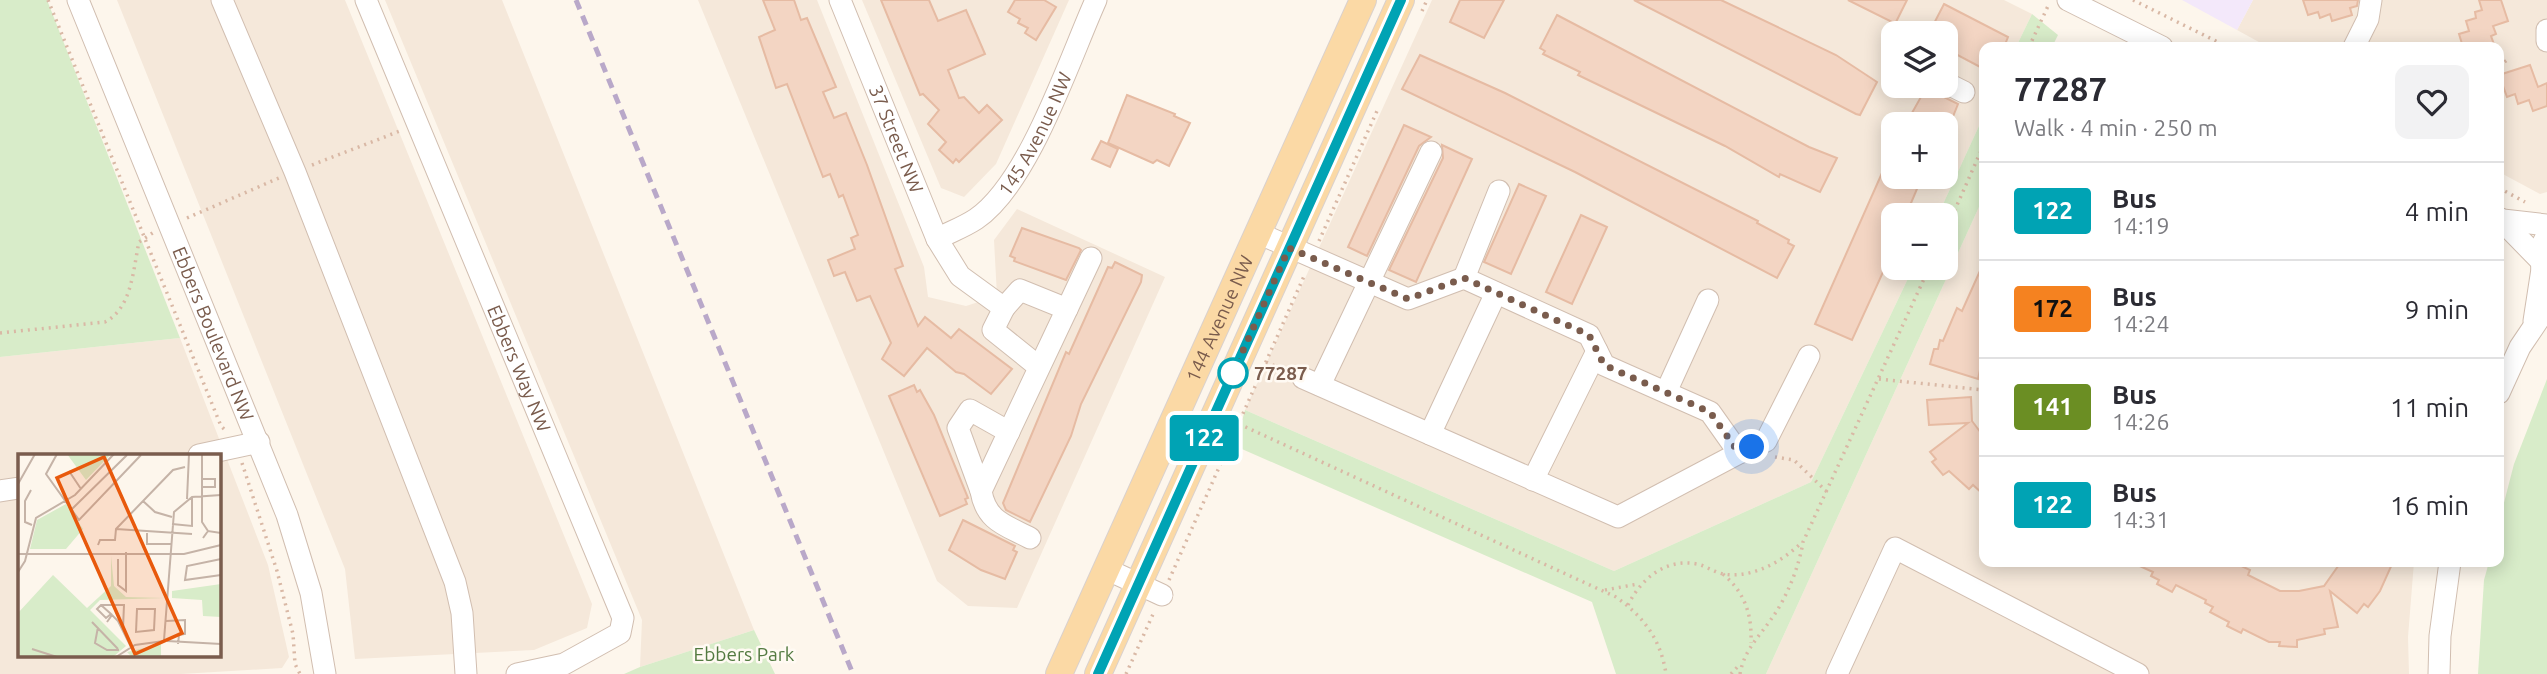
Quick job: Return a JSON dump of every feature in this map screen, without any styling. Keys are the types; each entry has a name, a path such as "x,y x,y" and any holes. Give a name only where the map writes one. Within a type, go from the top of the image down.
{"main road":[{"name":"144 Avenue NW","path":"1059,674 1363,0"},
{"name":"144 Avenue NW","path":"1098,674 1138,584 1301,253 1411,6"}],"street":[{"name":"Ebbers Boulevard NW","path":"78,0 259,442 301,554 325,674"},
{"path":"222,0 295,172 455,582 462,613 466,674"},
{"name":"Ebbers Way NW","path":"366,0 623,618 620,633 564,664 517,674"},
{"name":"37 Street NW","path":"840,0 937,239 960,276 1004,308"},
{"name":"145 Avenue NW","path":"937,239 976,219 1016,173 1026,157 1096,0"},
{"path":"2356,42 2368,19 2371,0"},
{"path":"2058,3 2150,42"},
{"path":"2547,30 2547,41"},
{"path":"1431,152 1370,283 1311,382 1618,517 1766,441 1809,356"},
{"path":"1464,278 1499,191"},
{"path":"2504,219 2547,225"},
{"path":"2504,222 2543,268"},
{"path":"1258,233 1408,299 1464,278 1589,335 1604,365 1710,412 1739,453"},
{"path":"2533,326 2543,268 2540,249 2547,236"},
{"path":"981,491 1091,258"},
{"path":"1038,367 993,330 1004,308 1020,290 1066,309"},
{"path":"1430,434 1496,293"},
{"path":"1666,392 1708,300"},
{"path":"2504,382 2520,347 2547,307"},
{"path":"1533,480 1597,351"},
{"path":"1009,432 970,410 958,428 981,491 984,507 992,517 1030,538"},
{"path":"204,454 259,442"},
{"path":"0,491 18,488"},
{"path":"1837,674 1895,548 2138,674"},
{"path":"2440,674 2440,636 2448,567"},
{"path":"1106,569 1162,595"}],"path":[{"path":"48,0 221,426 226,430"},
{"path":"1411,6 1427,0"},
{"path":"2133,0 2218,42"},
{"path":"2032,42 2058,3"},
{"path":"1126,674 1239,424 1301,253 1377,111"},
{"path":"1958,203 1979,155"},
{"path":"2504,191 2522,200"},
{"path":"0,333 105,322 117,316 126,302 139,242 146,236"},
{"path":"1740,674 1751,644 1781,604 1801,555 1802,542 1923,280"},
{"path":"1878,379 1979,389"},
{"path":"1239,424 1601,589 1628,605 1657,641 1666,674"},
{"path":"1739,453 1794,460 1827,492"},
{"path":"243,465 242,471 277,571 293,634 295,664 300,674"},
{"path":"1723,574 1765,567 1780,560 1802,542"},
{"path":"1628,605 1640,584 1653,573 1679,564 1695,564 1723,574 1737,586 1748,605 1751,644"},
{"path":"1601,589 1620,589 1640,584"},
{"path":"1731,674 1742,663"}],"shaded area":[{"path":"117,0 345,0 592,604 587,628 534,650 355,659 345,569"},
{"path":"385,0 502,0 754,630 640,667 642,620"},
{"path":"698,0 817,0 924,267 928,297 966,306 997,296 994,240 1017,209 1165,277 1017,608 968,606 937,581"},
{"path":"862,0 1069,0 996,164 964,197 941,188"},
{"path":"1432,0 2004,0 2032,14 2018,42 1979,42 1979,126 1958,172 1958,112 1881,112 1881,189 1950,189 1944,203 1881,203 1881,280 1907,280 1811,482 1614,571 1245,410"},
{"path":"2182,0 2253,0 2237,30"},
{"path":"2253,0 2547,0 2547,192 2540,194 2504,175 2504,42 2259,42 2237,30"},
{"path":"1979,207 1979,567 2414,567 2408,637 2409,674 1766,674 1946,280 1958,280 1958,253"},
{"path":"180,338 268,565 289,657 282,668 181,674 0,674 0,357"}],"green space":[{"path":"0,0 47,0 180,338 0,357"},
{"path":"2032,14 2058,35 2054,42 2018,42"},
{"path":"1979,126 1979,207 1958,253 1958,203 1944,203 1950,189 1958,189 1958,172"},
{"path":"1907,280 1946,280 1766,674 1616,674 1592,602 1235,446 1245,410 1614,571 1811,482"},
{"path":"2547,379 2547,674 2478,674 2484,580 2488,567 2504,567 2504,503 2514,464"},
{"name":"Ebbers Park","path":"754,630 775,674 624,674 640,667"}],"building":[{"path":"763,0 794,0 801,20 807,18 836,87 823,92 834,118 846,113 903,266 895,269 918,326 925,317 951,338 959,329 1012,369 991,394 964,374 956,372 927,348 904,376 882,359 891,343 870,296 857,301 845,272 834,276 828,260 855,249 851,238 858,235 843,195 839,197 830,174 823,177 787,84 776,88 759,37 775,30"},
{"path":"881,0 929,0 938,21 966,10 985,54 948,70 959,98 964,97 979,113 987,105 1002,120 959,162 956,159 953,163 939,150 946,142 928,124 939,110 923,94 920,95"},
{"path":"1015,0 1044,0 1056,7 1036,40 1025,33 1028,28 1018,23 1020,19 1008,12"},
{"path":"1460,0 1504,0 1484,38 1450,22"},
{"path":"1634,0 1721,0 1836,55 1877,82 1860,115 1856,114"},
{"path":"1848,0 1907,0 1896,21 1890,21"},
{"path":"2303,0 2358,0 2357,6 2350,8 2352,15 2332,21 2330,14 2320,18 2318,12 2308,15"},
{"path":"2479,0 2501,0 2508,21 2493,26 2496,34 2491,36 2493,42 2461,42 2459,34 2469,31 2466,21 2476,18 2475,12 2482,10"},
{"path":"1944,4 2008,37 2006,42 1979,42 1979,66 1958,55 1958,21 1935,21"},
{"path":"1557,15 1809,147 1837,158 1820,192 1780,174 1779,177 1725,146 1578,75 1580,72 1543,54 1545,51 1540,48"},
{"path":"1420,55 1505,93 1758,221 1757,223 1789,240 1788,243 1794,246 1777,278 1575,172 1402,89"},
{"path":"2530,65 2538,87 2547,83 2547,106 2533,111 2529,100 2518,104 2515,94 2507,97 2504,73"},
{"path":"1127,95 1175,114 1174,116 1190,123 1169,166 1157,160 1153,163 1108,143"},
{"path":"1920,98 1946,98 1958,104 1955,112 1912,112"},
{"path":"1404,125 1431,137 1419,146 1367,256 1348,247"},
{"path":"1101,141 1118,149 1110,167 1092,159"},
{"path":"1442,145 1472,159 1416,282 1389,270 1443,158"},
{"path":"1881,175 1881,189 1917,189 1911,203 1881,203 1881,276 1852,340 1815,324"},
{"path":"1519,184 1546,196 1511,274 1484,262"},
{"path":"1581,215 1607,227 1572,304 1546,292"},
{"path":"1022,228 1081,250 1066,280 1014,261 1015,258 1010,256"},
{"path":"1115,262 1142,275 1141,282 1081,404 1071,436 1030,522 1006,510 1003,503 1066,352 1069,354 1108,267 1112,268"},
{"path":"1979,273 1978,379 1930,364 1934,349 1938,349 1940,340 1943,341 1957,308 1962,311"},
{"path":"914,385 917,392 920,390 934,415 968,498 965,499 967,504 940,516 889,396"},
{"path":"1971,397 1972,421 1979,430 1979,490 1973,485 1969,489 1949,471 1943,475 1932,462 1936,459 1930,452 1968,423 1929,425 1927,400"},
{"path":"963,520 1015,546 1013,550 1017,552 1005,579 981,570 949,550"},
{"path":"2142,567 2244,567 2250,570 2248,575 2280,591 2299,591 2324,586 2337,567 2391,567 2380,591 2368,607 2364,604 2357,613 2330,591 2338,627 2324,629 2325,634 2297,640 2297,647 2279,646 2280,642 2269,642 2243,629 2241,633 2227,626 2229,622 2210,612 2213,607 2205,603 2206,600 2176,585 2172,592 2157,584 2159,580 2151,576 2153,572"}],"railway":[{"path":"576,0 853,674"}],"bus line":[{"name":"122","path":"1098,674 1401,0"}],"place":[{"name":"77287","path":"1233,373"}],"route":[{"path":"1233,373 1289,248 1408,299 1464,278 1589,335 1604,365 1710,412 1739,453 1752,447"}]}
